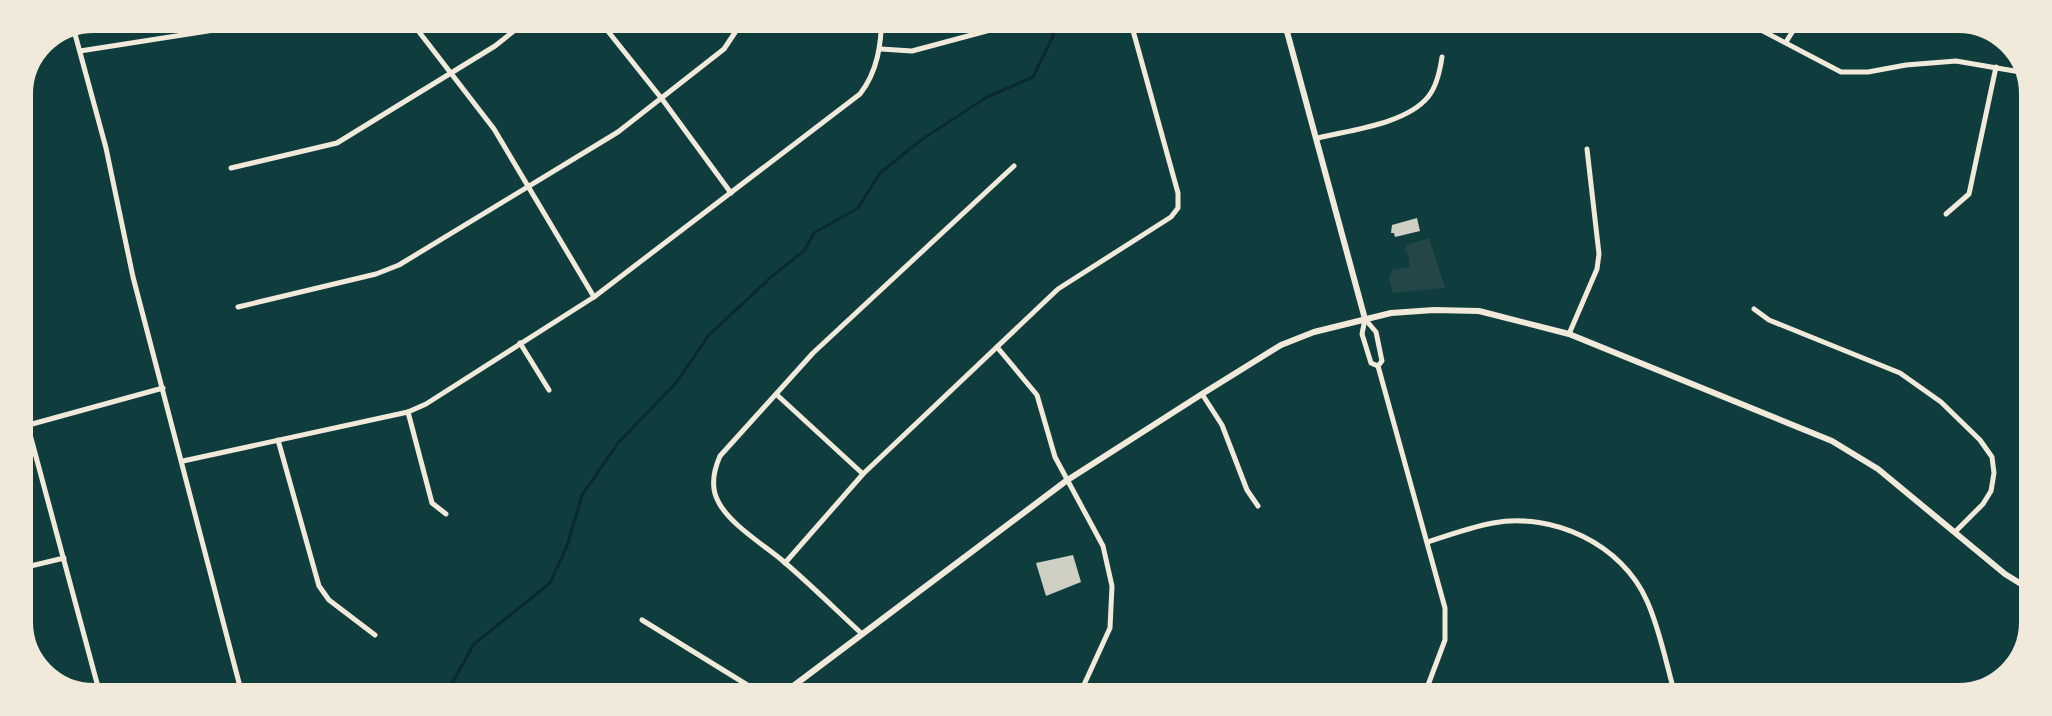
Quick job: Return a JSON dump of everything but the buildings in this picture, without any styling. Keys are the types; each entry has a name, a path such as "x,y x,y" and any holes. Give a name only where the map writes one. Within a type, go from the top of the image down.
{"street":[{"path":"80,51 227,28"},
{"path":"416,28 494,129 594,297"},
{"path":"231,168 337,143 452,74 518,28"},
{"path":"605,28 731,193"},
{"path":"238,307 376,274 399,265 618,132 724,49 738,28"},
{"path":"183,461 408,412 426,404 594,297 860,94 869,82 880,49 881,28"},
{"path":"880,49 912,51 998,28"},
{"path":"785,563 863,474 1058,289 1171,217 1178,208 1178,193 1132,28"},
{"path":"1286,28 1365,319 1376,332 1382,361 1378,366"},
{"path":"1758,28 1841,72 1868,72 1956,61 2020,72"},
{"path":"1786,42 1795,28"},
{"path":"74,31 106,148 133,277 240,688"},
{"path":"1318,138 1406,114 1427,98 1438,79 1442,57"},
{"path":"1946,214 1969,194 1996,67"},
{"path":"1569,334 1597,269 1599,254 1587,149"},
{"path":"861,633 728,515 718,502 713,484 715,469 720,456 813,353 1014,166"},
{"path":"1754,309 1769,320 1900,373 1941,402 1980,440 1992,457 1994,473 1991,491 1983,504 1955,532"},
{"path":"788,688 1066,481 1281,345 1314,332 1406,312 1479,311 1569,334 1832,441 1878,469 2005,574 2024,586"},
{"path":"1365,319 1362,334 1371,363 1378,366"},
{"path":"520,343 549,390"},
{"path":"997,347 1037,395 1055,457 1103,546 1112,586 1110,628 1082,688"},
{"path":"1378,366 1445,608 1445,640 1427,688"},
{"path":"99,688 28,427 163,388"},
{"path":"776,394 863,474"},
{"path":"1202,394 1222,425 1247,490 1258,506"},
{"path":"408,412 432,503 446,514"},
{"path":"278,440 319,586 329,600 375,635"},
{"path":"1428,542 1494,523 1539,521 1592,539 1627,570 1647,600 1673,688"},
{"path":"28,567 64,558"},
{"path":"642,620 755,688"}],"shaded area":[{"path":"1429,238 1445,288 1393,293 1389,278 1392,270 1410,267 1406,245"}],"waterway":[{"path":"449,688 474,644 550,583 567,546 582,495 618,443 675,384 709,335 804,251 814,233 858,208 880,173 921,140 987,97 1033,77 1053,36 1053,28"}]}
